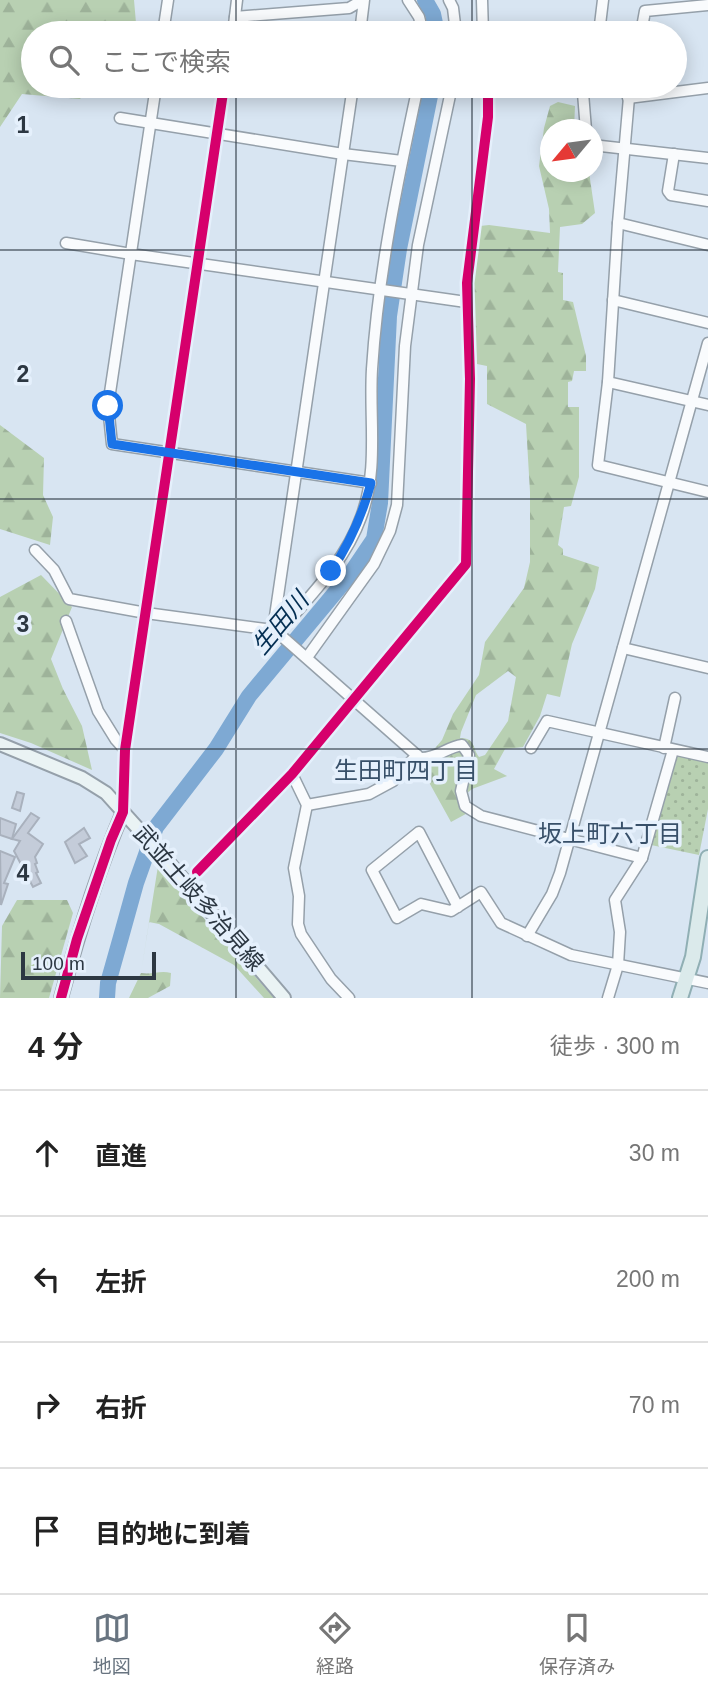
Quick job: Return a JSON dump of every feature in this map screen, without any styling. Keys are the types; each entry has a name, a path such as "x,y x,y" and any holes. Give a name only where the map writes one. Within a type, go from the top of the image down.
{"main road":[{"name":"武並土岐多治見線","path":"0,744 82,778 106,793 170,863 284,998"},
{"path":"61,998 77,939 123,812"},
{"path":"680,998 693,957 708,858"}],"street":[{"path":"165,21 168,0"},
{"path":"234,21 237,0"},
{"path":"235,17 349,8 364,0"},
{"path":"361,21 364,0"},
{"path":"408,0 420,21"},
{"path":"449,0 455,21"},
{"path":"482,0 483,21"},
{"path":"600,21 603,0"},
{"path":"643,21 645,11 708,5"},
{"path":"687,91 708,88"},
{"path":"154,98 108,406 112,444 371,483"},
{"path":"123,812 125,750 223,98"},
{"path":"275,631 351,98"},
{"path":"275,631 331,571 349,544 362,516 371,483 372,370 380,290 415,98"},
{"path":"308,656 374,564 390,531 397,505 405,346 418,245 449,98"},
{"path":"197,872 292,774 466,564 470,379 467,283 488,117 488,98"},
{"path":"583,98 585,119"},
{"path":"628,98 608,382 598,465 708,492"},
{"path":"120,118 402,161"},
{"path":"603,146 708,158"},
{"path":"674,154 668,191 671,195 708,201"},
{"path":"618,223 708,245"},
{"path":"66,243 467,302"},
{"path":"613,300 708,323"},
{"path":"527,936 561,873 708,343"},
{"path":"608,382 708,405"},
{"path":"35,550 54,570 69,599 275,631 308,656 421,758 429,758 463,745 469,755 461,791 465,806 481,816 642,858"},
{"path":"66,621 98,711 125,750"},
{"path":"623,648 708,668"},
{"path":"608,998 618,965 620,932 615,900 642,858 668,749 675,698"},
{"path":"531,748 547,721 708,757"},
{"path":"307,805 369,794 393,781 417,755"},
{"path":"292,774 307,805 294,868 299,896 298,924 301,934 331,979 349,998"},
{"path":"458,907 419,832 372,870 397,918 422,904 451,911 458,907 481,892 501,923 571,956 708,983"}],"green space":[{"path":"0,0 134,0 136,21 21,21 21,96 0,127"},
{"path":"558,102 575,106 574,119 546,119 550,106"},
{"path":"543,182 590,182 595,213 582,224 560,227 558,272 563,273 563,300 573,302 586,356 586,371 574,371 572,381 568,382 568,407 579,407 579,477 571,506 564,507 558,545 563,549 563,555 599,567 595,589 572,644 560,697 547,694 540,716 523,747 505,749 494,769 507,776 472,789 465,795 475,809 451,822 420,766 442,740 453,714 479,675 485,642 524,588 530,562 526,424 487,404 487,366 477,364 471,287 480,226 550,233 549,209","holes":["508,671 516,677 508,721 485,755 479,757 471,742 460,738 476,695"]},
{"path":"0,425 44,458 43,495 53,517 50,545 0,529"},
{"path":"41,575 72,607 51,659 82,726 92,770 31,743 0,733 0,597"},
{"path":"677,755 708,760 708,809 699,855 651,845"},
{"path":"158,866 274,998 264,998 234,965 159,924 149,922"},
{"path":"17,900 67,900 73,913 49,998 0,998 2,926"},
{"path":"141,973 171,973 170,986 148,998 129,998"}],"building":[{"path":"17,792 24,794 20,811 12,808"},
{"path":"31,813 39,818 28,833 43,844 35,857 36,873 41,883 33,887 14,851 20,841 12,839"},
{"path":"0,818 16,824 12,839 0,835"},
{"path":"84,828 90,838 79,844 87,856 75,863 65,842"},
{"path":"0,851 15,857 4,883 8,884 1,905"}],"waterway":[{"name":"生田川","path":"425,0 434,21"},
{"name":"生田川","path":"107,998 108,983 136,883 156,827 216,749 249,696 349,576 374,539 380,503 389,316 399,249 430,98"}],"cycle path":[{"path":"61,998 77,939 123,812 125,750 222,98"},
{"path":"197,872 292,774 466,564 470,379 467,283 488,117 488,98"}],"district":[{"name":"生田町四丁目","path":"406,770"},
{"name":"坂上町六丁目","path":"610,833"}],"route":[{"path":"108,406 112,444 371,483 362,516 349,544 331,571"}]}
